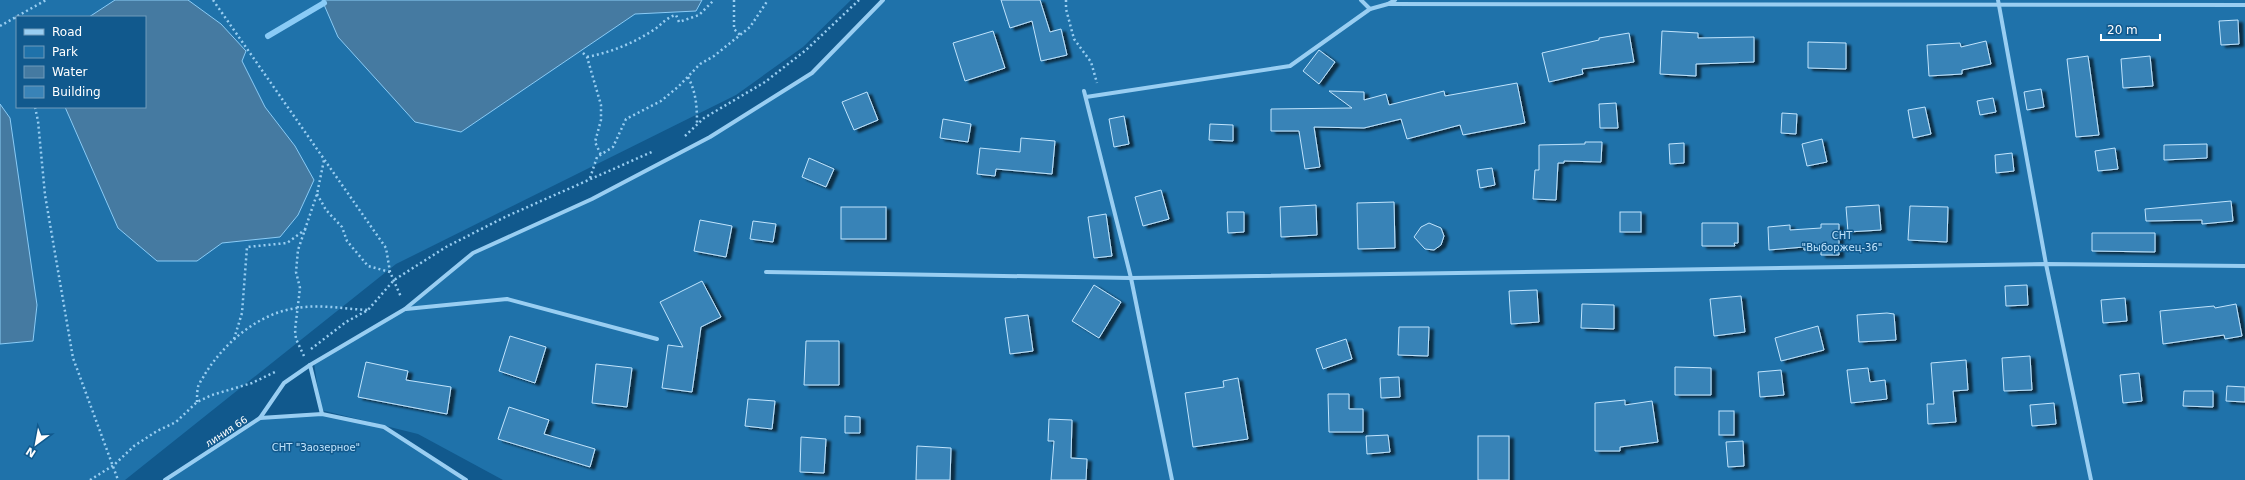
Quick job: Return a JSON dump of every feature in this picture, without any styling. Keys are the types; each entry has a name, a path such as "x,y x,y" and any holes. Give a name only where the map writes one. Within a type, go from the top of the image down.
{"street":[{"path":"322,414 310,365 405,309 473,253 592,199 710,137 812,73 883,0"},
{"path":"1361,0 1370,9"},
{"path":"1086,97 1290,66 1370,9 1388,4 1395,0"},
{"path":"1998,0 2046,264 2091,480"},
{"path":"1388,4 1999,6 2245,5"},
{"path":"1084,91 1131,278 1172,480"},
{"path":"766,272 1131,278 2046,264 2245,266"},
{"path":"405,309 506,298 657,339"},
{"name":"линия 66","path":"165,480 260,418 284,383 310,365"},
{"path":"260,418 322,414 384,427 466,480"}],"path":[{"path":"18,16 46,0"},
{"path":"213,0 386,248 390,272 405,309"},
{"path":"587,57 611,52 636,40 656,28 671,16 676,15 679,22 699,16 714,0"},
{"path":"734,0 734,29 740,35"},
{"path":"590,179 597,157 613,147 626,119 661,101 700,64 714,56 750,27 768,0"},
{"path":"1066,0 1066,9 1074,39 1091,62 1100,96"},
{"path":"0,26 16,17"},
{"path":"583,53 587,57 601,105 601,120 595,142 601,155"},
{"path":"688,77 694,87 697,104 697,124"},
{"path":"35,108 38,121 44,195 73,358 118,480"},
{"path":"310,365 296,339 295,330 299,308 300,288 296,272 298,250 318,194 324,159"},
{"path":"318,194 326,210 342,227 347,241 368,266 390,272"},
{"path":"234,340 242,313 247,247 287,243 306,229"},
{"path":"197,402 198,386 213,361 234,340 258,322 299,308 323,306 368,310"}],"green space":[{"path":"0,0 851,0 803,47 736,95 396,264 125,480 0,480"},
{"name":"СНТ \"Выборжец-36\"","path":"884,0 2245,0 2245,480 503,480 418,434 321,410 314,363 398,313 473,253 592,199 710,137 812,73"},
{"name":"СНТ \"Заозерное\"","path":"322,414 384,427 466,480 165,480 260,418"}],"water":[{"path":"115,0 188,0 221,24 246,51 242,61 265,107 295,146 314,180 298,215 280,237 222,243 197,261 157,261 118,228 65,108 146,108 146,16 91,16"},
{"path":"322,0 702,0 696,11 635,14 461,132 415,122 338,37"},
{"path":"0,104 10,118 37,305 33,341 0,344"}],"building":[{"path":"1001,0 1040,0 1050,32 1061,29 1067,55 1041,61 1032,21 1010,28"},
{"path":"2238,20 2239,44 2221,45 2219,21"},
{"path":"993,31 1005,68 965,81 953,43"},
{"path":"1662,31 1698,33 1698,38 1754,37 1754,62 1696,64 1696,76 1660,74"},
{"path":"1629,33 1634,62 1582,69 1583,74 1549,82 1542,53 1599,40 1599,38"},
{"path":"1986,41 1991,64 1962,70 1962,74 1929,76 1927,45 1960,43 1961,47"},
{"path":"1808,42 1846,43 1846,69 1808,68"},
{"path":"1319,50 1335,62 1319,84 1303,71"},
{"path":"2088,56 2099,135 2076,137 2067,59"},
{"path":"2150,56 2153,86 2123,88 2121,59"},
{"path":"1517,83 1525,123 1463,135 1460,125 1407,139 1401,119 1364,128 1314,127 1320,167 1305,169 1299,131 1271,131 1271,109 1352,108 1329,91 1364,92 1364,100 1386,94 1389,105 1444,91 1445,96"},
{"path":"2041,89 2044,107 2027,110 2024,92"},
{"path":"867,92 878,120 854,130 842,102"},
{"path":"1993,98 1996,112 1980,115 1977,101"},
{"path":"1616,103 1618,128 1600,128 1599,104"},
{"path":"1925,107 1931,134 1913,138 1908,110"},
{"path":"1782,113 1797,114 1796,134 1781,133"},
{"path":"1124,116 1129,144 1114,147 1109,119"},
{"path":"943,119 971,124 968,142 940,138"},
{"path":"1210,124 1233,125 1233,141 1209,140"},
{"path":"1021,138 1055,141 1052,174 996,169 995,176 977,174 980,148 1020,152"},
{"path":"1822,139 1827,162 1807,166 1802,144"},
{"path":"1585,142 1602,142 1601,162 1564,161 1564,163 1558,163 1556,200 1533,199 1535,170 1539,170 1539,145 1585,144"},
{"path":"1684,143 1684,163 1670,164 1669,144"},
{"path":"2207,144 2207,158 2164,160 2164,145"},
{"path":"2115,148 2118,169 2098,171 2095,151"},
{"path":"2012,153 2014,171 1996,173 1995,155"},
{"path":"809,158 834,169 826,187 802,177"},
{"path":"1492,168 1495,185 1480,188 1477,170"},
{"path":"1161,190 1169,219 1143,226 1135,197"},
{"path":"2231,201 2233,221 2202,224 2202,220 2146,221 2145,209"},
{"path":"1394,202 1395,248 1358,249 1357,203"},
{"path":"1316,205 1317,235 1281,237 1280,207"},
{"path":"1879,205 1881,230 1848,232 1846,207"},
{"path":"1910,206 1948,207 1947,242 1908,240"},
{"path":"841,207 886,207 886,239 841,239"},
{"path":"1227,212 1244,212 1244,232 1228,233"},
{"path":"1620,212 1641,212 1641,232 1620,232"},
{"path":"1106,214 1112,256 1094,258 1088,217"},
{"path":"700,220 732,226 726,257 694,251"},
{"path":"753,221 776,224 773,242 750,239"},
{"path":"1429,223 1441,228 1444,236 1441,245 1434,250 1425,249 1414,237 1421,227"},
{"path":"1702,223 1738,223 1738,243 1734,243 1735,246 1702,246"},
{"path":"1821,224 1839,224 1839,255 1821,255 1821,249 1804,250 1804,247 1769,250 1768,227 1790,225 1790,230 1821,228"},
{"path":"2092,233 2155,233 2155,252 2092,251"},
{"path":"702,281 721,317 701,327 692,392 662,388 668,345 683,347 660,302"},
{"path":"1094,285 1121,302 1099,338 1072,321"},
{"path":"2027,285 2028,305 2006,306 2005,286"},
{"path":"1537,290 1539,322 1511,324 1509,291"},
{"path":"1741,296 1745,332 1714,336 1710,299"},
{"path":"2125,298 2127,321 2103,323 2101,300"},
{"path":"1582,304 1614,305 1614,329 1581,328"},
{"path":"2236,304 2242,336 2225,339 2224,335 2163,344 2160,311 2214,306 2215,308"},
{"path":"1894,314 1896,340 1859,342 1857,315"},
{"path":"1028,315 1033,351 1010,354 1005,318"},
{"path":"1818,326 1824,350 1781,361 1775,338"},
{"path":"1399,327 1429,327 1428,356 1398,355"},
{"path":"510,336 546,347 535,383 499,371"},
{"path":"1346,339 1352,359 1323,369 1316,349"},
{"path":"806,341 839,341 839,385 804,385"},
{"path":"2030,356 2032,390 2004,391 2002,358"},
{"path":"1966,360 1968,390 1953,391 1956,422 1928,424 1927,404 1934,404 1931,363"},
{"path":"366,362 408,371 406,380 451,387 447,414 358,397"},
{"path":"596,364 632,368 627,407 592,403"},
{"path":"1675,367 1711,368 1711,395 1675,395"},
{"path":"1868,368 1870,382 1885,380 1887,399 1851,403 1847,370"},
{"path":"1781,370 1784,395 1760,397 1758,372"},
{"path":"2139,373 2142,401 2123,403 2120,375"},
{"path":"1399,377 1400,397 1381,398 1380,378"},
{"path":"1238,378 1248,439 1193,447 1185,393 1224,387 1223,381"},
{"path":"2227,386 2245,387 2245,402 2226,401"},
{"path":"2184,391 2213,391 2213,407 2183,406"},
{"path":"1328,394 1349,394 1349,409 1363,409 1363,432 1329,432"},
{"path":"748,399 775,401 772,429 745,426"},
{"path":"1625,400 1625,405 1652,401 1658,442 1620,447 1620,451 1595,451 1595,403"},
{"path":"2054,403 2056,424 2032,426 2030,405"},
{"path":"509,407 549,420 544,434 595,449 590,467 498,439"},
{"path":"1719,411 1734,411 1734,435 1719,435"},
{"path":"845,416 860,417 860,433 845,433"},
{"path":"1049,419 1072,420 1071,458 1087,459 1086,480 1051,480 1054,441 1048,441"},
{"path":"1388,435 1390,452 1367,454 1366,436"},
{"path":"1478,436 1509,436 1509,480 1478,480"},
{"path":"801,437 826,439 824,473 800,472"},
{"path":"1743,441 1744,466 1728,467 1726,442"},
{"path":"917,446 951,448 950,480 916,480"}],"waterway":[{"path":"268,36 324,3"}]}
